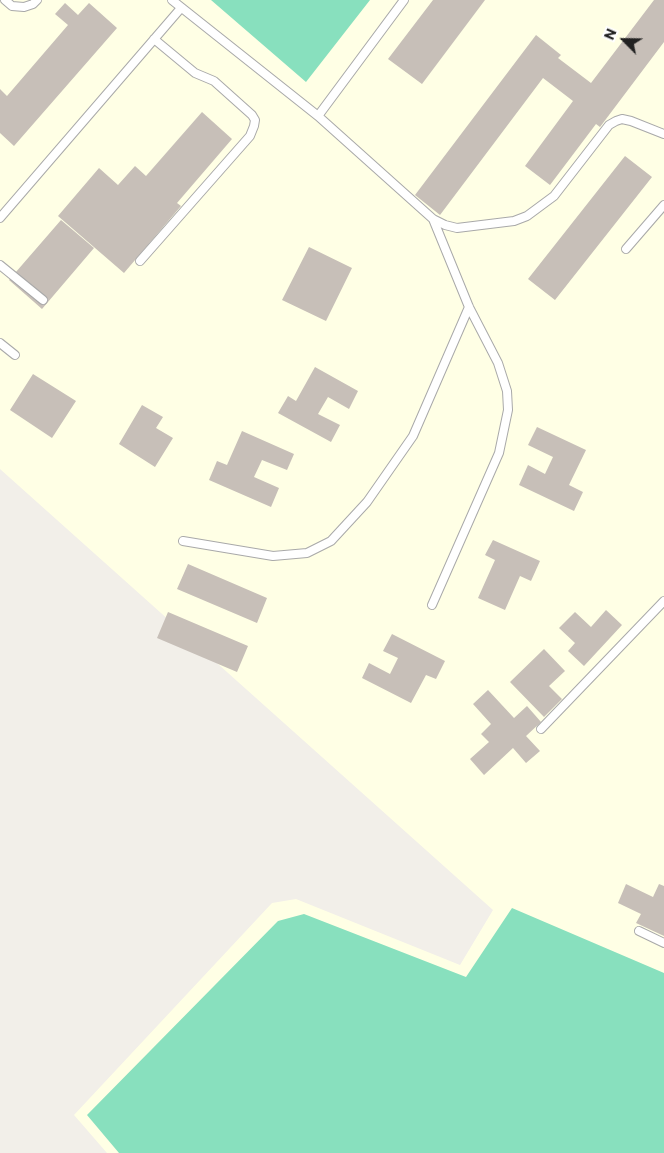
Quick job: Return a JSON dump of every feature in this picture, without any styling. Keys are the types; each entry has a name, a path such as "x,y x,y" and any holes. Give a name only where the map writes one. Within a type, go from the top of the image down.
{"lane":[{"path":"5,0 12,6 24,7 34,4 37,0"},
{"path":"172,0 318,116 433,219 445,225 457,228 514,221 538,209 554,196 609,125 622,119 664,134"},
{"path":"318,116 404,0"},
{"path":"0,218 181,8"},
{"path":"140,260 250,136 255,120 252,114 214,81 194,73 154,39"},
{"path":"626,249 664,205"},
{"path":"432,605 499,453 508,410 507,391 498,363 469,307 433,219"},
{"path":"0,266 43,300"},
{"path":"183,541 273,556 307,553 331,541 367,502 413,436 469,307"},
{"path":"0,343 15,355"},
{"path":"541,729 664,601"},
{"path":"639,931 664,943"}],"shaded area":[{"path":"0,0 664,0 664,1153 107,1153 74,1115 272,903 296,899 460,965 493,910 0,469"}],"green space":[{"path":"211,0 370,0 306,82"},
{"path":"512,908 664,973 664,1153 119,1153 87,1115 278,921 304,914 466,977"}],"building":[{"path":"433,0 485,0 422,84 388,59"},
{"path":"654,0 664,0 664,42 600,127 596,124 550,185 525,166 573,101 543,78 440,215 415,195 536,35 561,55 558,58 591,83"},
{"path":"65,3 78,15 89,3 117,28 14,146 0,133 0,89 7,96 68,25 55,14"},
{"path":"202,112 232,139 177,203 181,206 124,273 58,216 99,168 118,185 135,166 146,176"},
{"path":"625,156 652,177 555,300 528,279"},
{"path":"61,220 94,248 42,309 9,280"},
{"path":"309,247 352,268 326,321 282,300"},
{"path":"315,367 358,391 349,409 328,397 318,414 340,425 331,442 278,413 288,396 296,401"},
{"path":"33,374 76,401 52,438 10,410"},
{"path":"142,405 163,417 156,428 173,438 155,467 119,444"},
{"path":"537,427 586,450 569,485 583,492 574,511 519,485 528,465 545,474 553,457 528,445"},
{"path":"242,431 294,454 287,470 262,460 254,477 279,488 271,507 209,480 217,461 227,465"},
{"path":"493,540 540,561 531,581 520,576 505,610 478,598 495,560 485,555"},
{"path":"188,564 267,598 257,623 177,589"},
{"path":"606,610 622,625 584,666 568,651 575,643 559,628 575,612 591,627"},
{"path":"168,612 248,646 237,672 157,638"},
{"path":"392,634 445,661 436,679 426,675 411,703 362,678 369,663 390,674 398,658 383,651"},
{"path":"544,649 565,671 549,686 562,699 544,717 510,682"},
{"path":"488,690 514,718 527,706 541,722 526,736 540,751 526,763 513,748 484,775 470,759 489,742 481,734 491,724 473,704"},
{"path":"626,884 653,897 659,884 664,886 664,936 636,923 641,914 618,903"}]}
